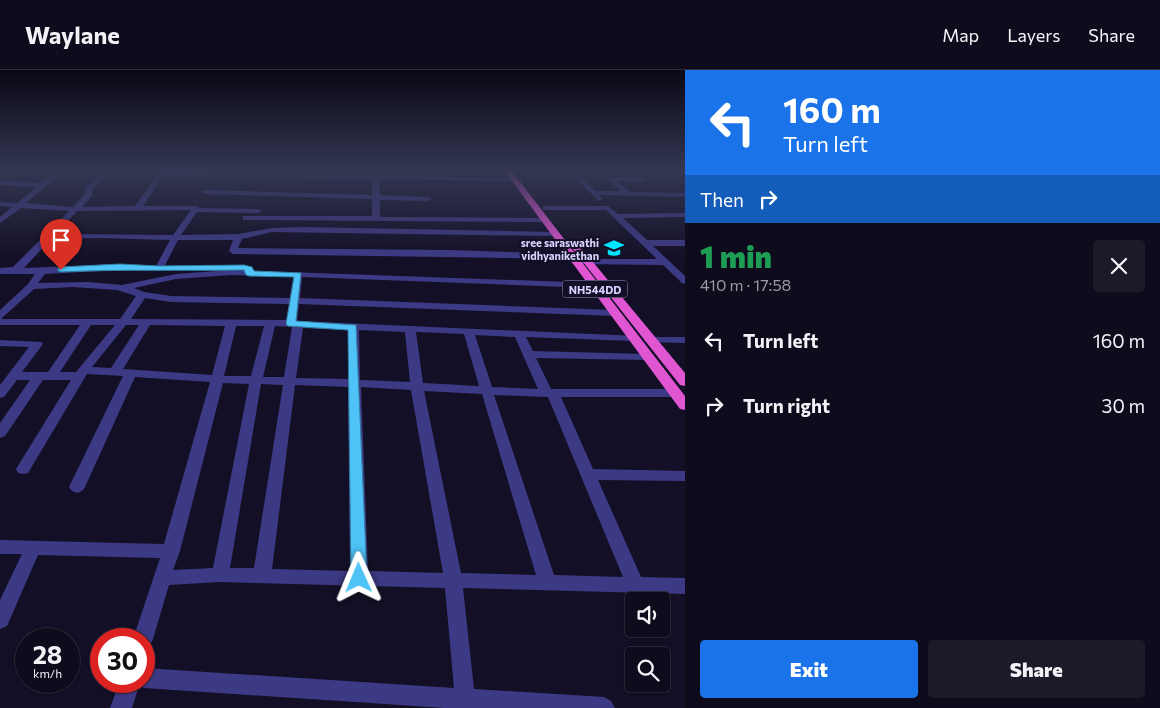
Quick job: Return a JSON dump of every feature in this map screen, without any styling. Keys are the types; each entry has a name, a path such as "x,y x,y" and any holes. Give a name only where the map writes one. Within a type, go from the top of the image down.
{"highway":[{"name":"NH544DD","path":"531,200 554,234 685,406"},
{"name":"NH544DD","path":"538,200 685,382"}],"street":[{"path":"0,221 25,200"},
{"path":"16,270 84,200"},
{"path":"138,208 144,200"},
{"path":"159,269 175,238 201,200"},
{"path":"375,200 376,219"},
{"path":"600,200 685,281"},
{"path":"0,204 75,209 138,208 300,212 299,218"},
{"path":"546,208 608,208"},
{"path":"616,216 685,215"},
{"path":"246,218 544,220"},
{"path":"49,237 238,237 272,230 588,262 663,262"},
{"path":"238,237 233,251 393,241 554,234"},
{"path":"643,242 685,243"},
{"path":"0,272 120,267 159,269 247,268 249,269 249,274"},
{"path":"0,316 31,286 42,271"},
{"path":"123,288 148,280 180,276 249,274 298,274 593,285"},
{"path":"262,576 290,381 298,274"},
{"path":"31,286 86,285 129,288 142,295 171,299 296,301 614,313"},
{"path":"24,469 82,373 142,295"},
{"path":"0,302 14,302"},
{"path":"0,322 270,323 633,338"},
{"path":"0,433 88,322"},
{"path":"114,372 147,322"},
{"path":"147,628 172,551 231,323"},
{"path":"220,575 256,380 270,323"},
{"path":"353,327 359,578"},
{"path":"410,329 417,386 453,580 465,699"},
{"path":"468,331 485,390 547,581"},
{"path":"518,333 549,393 636,584"},
{"path":"650,340 685,340"},
{"path":"0,343 36,344 0,394"},
{"path":"528,354 647,357"},
{"path":"13,376 114,372 218,379 354,383 549,393 675,393"},
{"path":"77,487 131,373"},
{"path":"587,474 685,476"},
{"path":"0,547 172,551"},
{"path":"0,620 33,548"},
{"path":"163,578 220,575 547,581 685,586"},
{"path":"155,679 604,708"},
{"path":"121,708 126,693"}],"place":[{"name":"sree saraswathi vidhyanikethan","path":"614,248"}],"route":[{"path":"61,270 120,267 159,269 247,268 249,269 249,274 298,274 296,301 291,324 353,327 359,578"}]}
